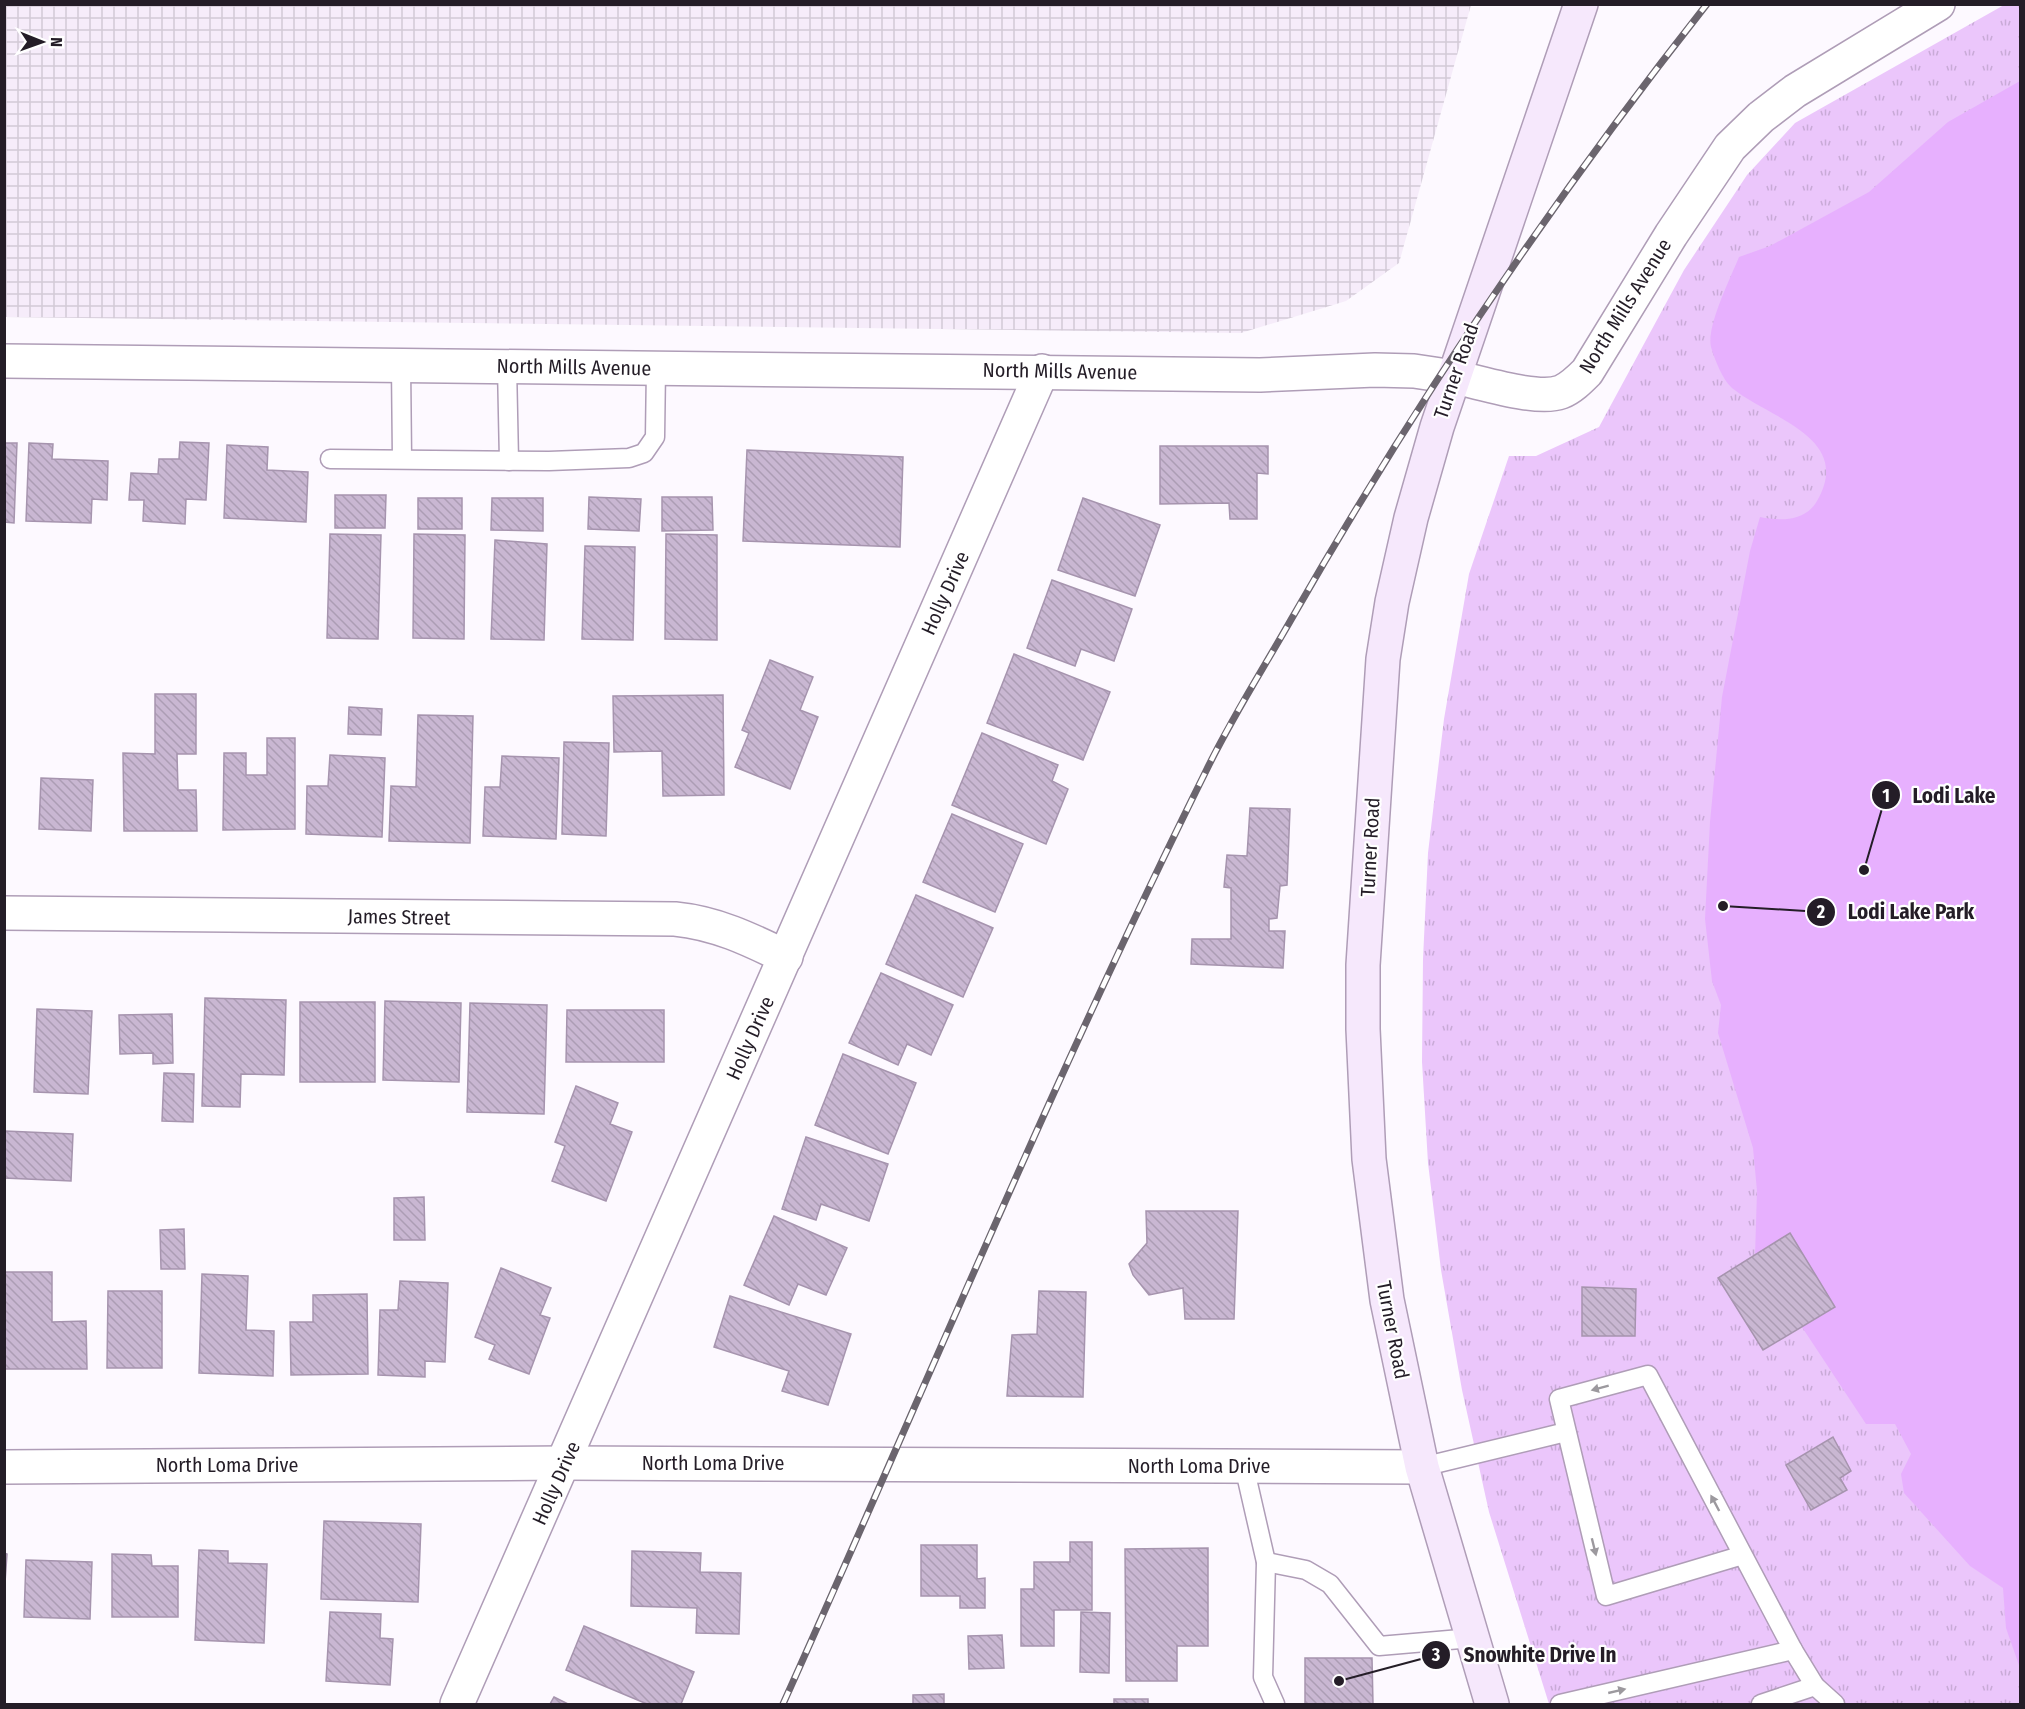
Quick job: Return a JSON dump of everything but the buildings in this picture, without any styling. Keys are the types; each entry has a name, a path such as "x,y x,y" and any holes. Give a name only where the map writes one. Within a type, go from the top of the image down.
{"main road":[{"name":"Turner Road","path":"1492,1704 1422,1467 1396,1350 1377,1230 1365,1089 1363,965 1377,731 1392,602 1411,518 1454,376 1581,4"}],"street":[{"name":"North Mills Avenue","path":"4,361 1260,375 1375,370 1414,371 1454,376 1544,394 1560,393 1587,372 1671,235 1730,147 1761,117 1795,90 1938,4"},
{"name":"Holly Drive","path":"457,1704 565,1463 1042,371"},
{"name":"James Street","path":"4,913 675,919 697,921 732,931 786,957"},
{"name":"North Loma Drive","path":"4,1467 565,1463 1422,1467"}],"lane":[{"path":"401,365 402,459"},
{"path":"507,366 509,461"},
{"path":"330,459 614,461 644,453 655,437 656,368"},
{"path":"1743,1555 1606,1596 1559,1399 1648,1375 1815,1686 1821,1704"},
{"path":"1422,1467 1566,1432"},
{"path":"1244,1466 1266,1562 1263,1677 1275,1704"},
{"path":"1266,1562 1306,1570 1330,1584 1379,1646 1472,1638"},
{"path":"1560,1704 1794,1650"},
{"path":"1761,1704 1815,1686"},
{"path":"1815,1686 1834,1704"}],"shaded area":[{"path":"5,4 1471,5 1399,263 1346,301 1241,333 5,317"},
{"path":"2020,81 2020,1668 2006,1628 2003,1588 1970,1566 1904,1493 1901,1474 1911,1454 1895,1424 1866,1424 1755,1256 1757,1191 1753,1148 1718,1033 1721,1005 1712,981 1705,919 1710,822 1722,697 1750,551 1760,517 1784,519 1806,513 1817,501 1826,479 1825,461 1816,445 1803,432 1748,399 1725,380 1711,347 1710,338 1720,302 1739,257 1770,246 1869,192 1948,122"}],"green space":[{"path":"2004,5 2020,5 2020,1704 1549,1704 1489,1512 1462,1390 1441,1270 1428,1163 1422,1062 1423,959 1428,853 1444,719 1469,574 1509,456 1536,456 1599,427 1684,270 1747,175 1795,123"}],"railway":[{"path":"783,1704 1095,1002 1226,732 1339,538 1437,381 1540,227 1707,4"}],"place":[{"name":"Lodi Lake","path":"1864,870"},
{"name":"Lodi Lake Park","path":"1723,906"},
{"name":"Snowhite Drive In","path":"1339,1681"}]}
